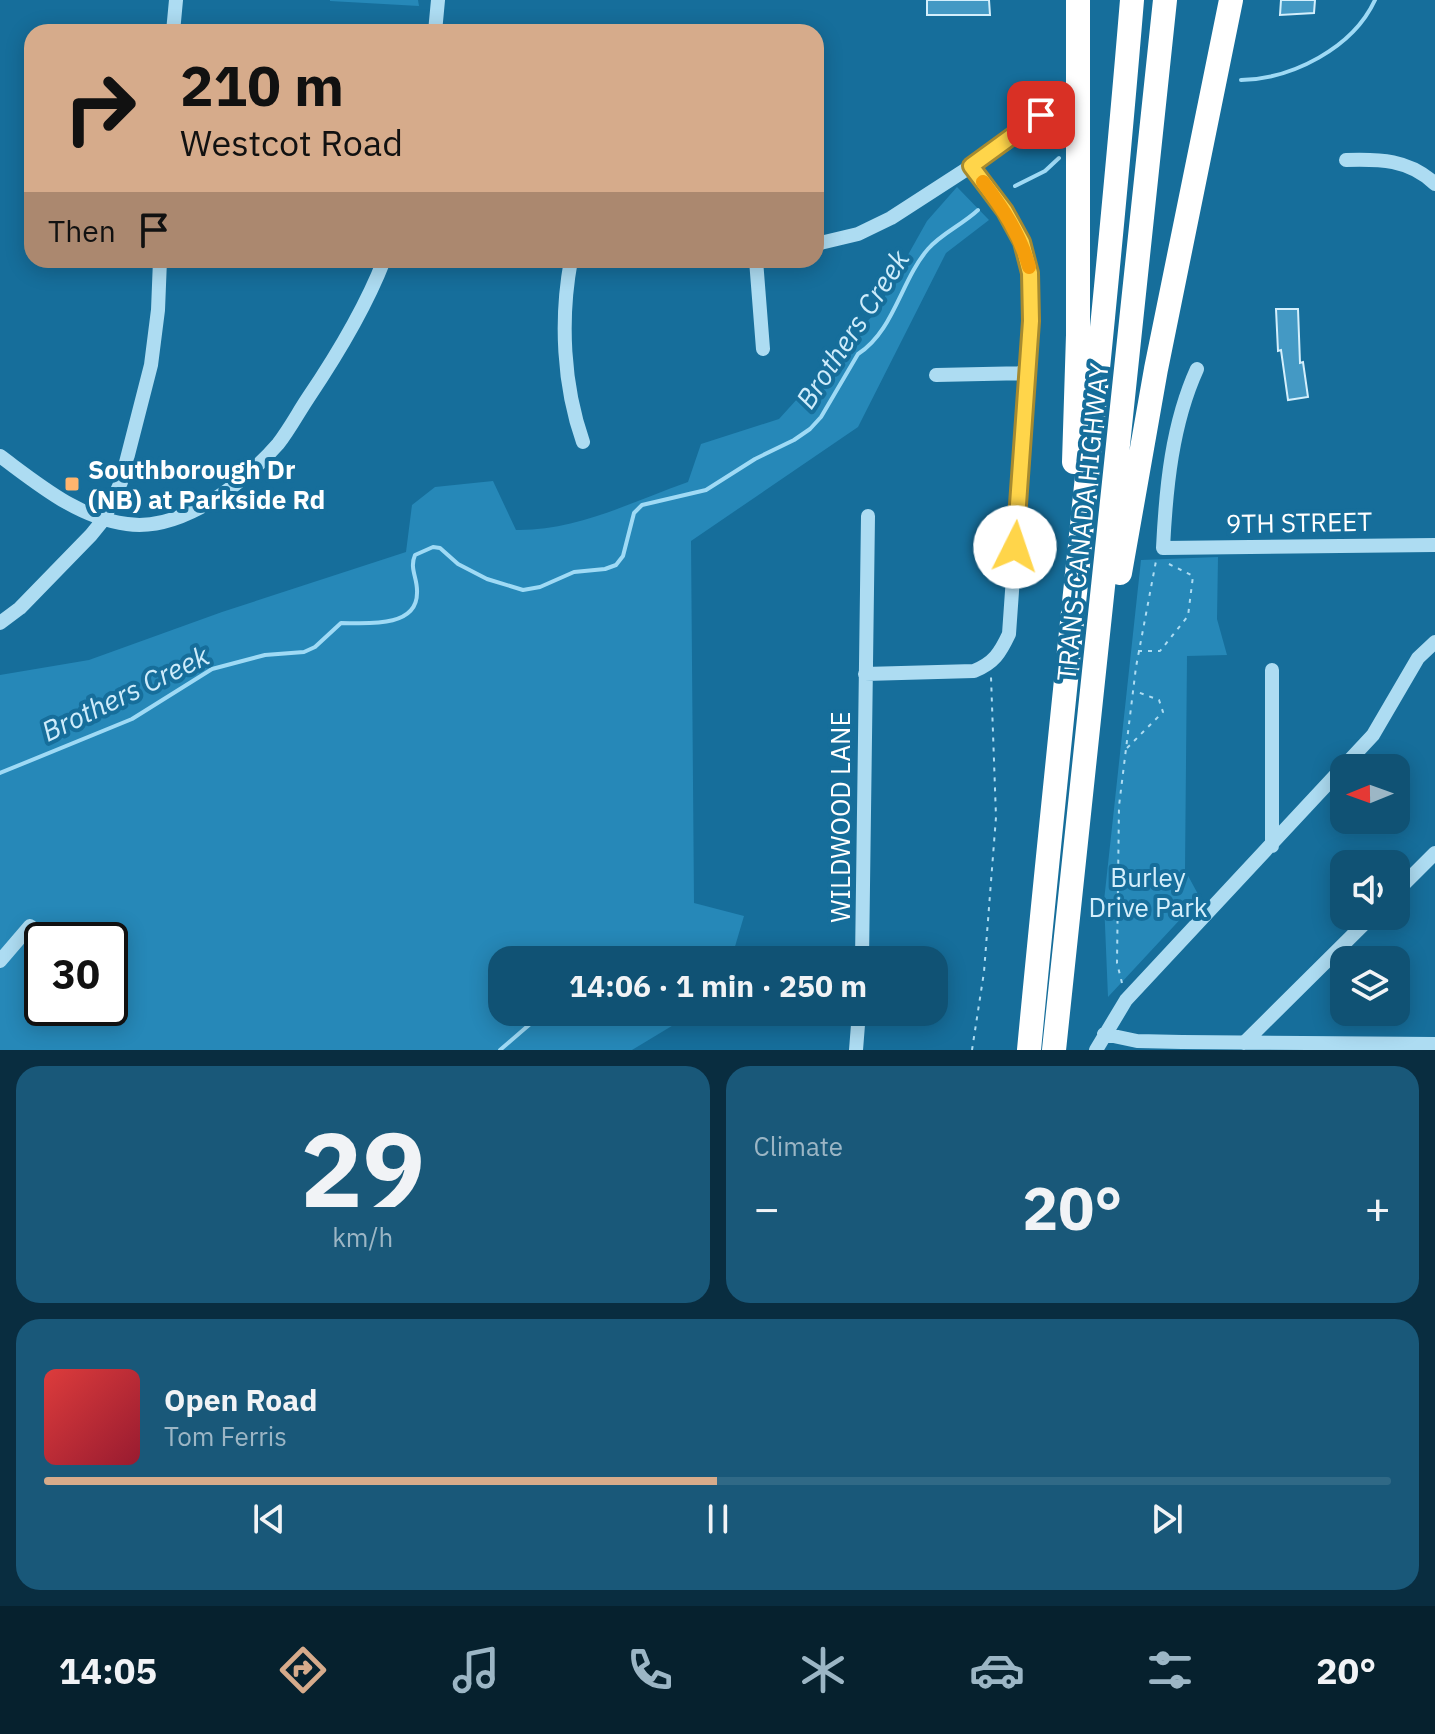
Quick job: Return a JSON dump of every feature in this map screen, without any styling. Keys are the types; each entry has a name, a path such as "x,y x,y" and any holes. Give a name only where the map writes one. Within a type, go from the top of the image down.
{"highway":[{"path":"1052,808 1076,412 1078,0"},
{"path":"1077,91 1091,67 1092,0"},
{"name":"TRANS-CANADA HIGHWAY","path":"1029,1050 1080,559 1132,0"},
{"name":"TRANS-CANADA HIGHWAY","path":"1054,1050 1165,0"},
{"path":"1090,708 1118,581 1156,369 1229,6"},
{"path":"1041,115 1077,132"}],"street":[{"path":"174,24 176,0"},
{"path":"435,24 436,3"},
{"path":"824,242 858,234 891,218 1077,91"},
{"path":"1346,160 1380,159 1406,164 1435,184"},
{"path":"971,166 1005,211 1030,273 1031,321 1009,634 990,665"},
{"path":"0,623 20,608 87,539 104,519 121,482 151,365 160,268"},
{"path":"0,456 56,497 104,519 130,525 163,522 226,493 279,443 328,369 381,268"},
{"path":"570,268 566,367 572,410 583,442"},
{"path":"757,268 763,349"},
{"name":"9TH STREET","path":"1197,369 1186,393 1177,429 1163,548 1435,545"},
{"path":"936,375 1027,373"},
{"name":"WILDWOOD LANE","path":"862,946 868,516"},
{"path":"1096,1050 1126,1000 1373,735 1418,658 1435,642"},
{"name":"WILDWOOD LANE","path":"865,674 974,671 990,665"},
{"path":"1272,670 1272,846"},
{"path":"1410,878 1435,853"},
{"path":"1244,1043 1358,930"},
{"path":"0,961 24,933"},
{"path":"856,1050 858,1026"},
{"path":"1104,1034 1127,1040 1182,1046 1244,1043 1280,1047 1435,1044"}],"path":[{"path":"1126,1000 1117,963 1119,806 1138,651 1157,558 1193,576 1188,616 1160,651 1138,651"},
{"path":"972,1050 984,972 996,817 990,665"},
{"path":"1126,749 1163,712 1159,700 1133,691"}],"green space":[{"path":"418,0 419,6 330,1"},
{"path":"957,187 989,220 946,253 858,427 691,541 694,903 744,916 735,946 488,946 488,1026 672,1026 632,1050 0,1050 0,675 89,660 222,612 406,552 412,505 435,487 493,481 516,530 582,521 688,482 701,444 779,419 876,312 927,221"},
{"name":"Burley Drive Park","path":"1218,557 1217,619 1227,655 1187,656 1185,870 1200,898 1108,997 1104,901 1141,560"}],"building":[{"path":"927,0 989,0 990,15 927,15"},
{"path":"1281,0 1315,0 1314,13 1280,15"},
{"path":"1276,309 1298,309 1300,363 1303,362 1308,397 1288,400 1281,350 1278,351"}],"waterway":[{"name":"Brothers Creek","path":"1241,80 1280,74 1319,58 1352,33 1375,0"},
{"name":"Brothers Creek","path":"1015,186 1045,171 1059,158"},
{"name":"Brothers Creek","path":"0,773 132,719 212,669 265,655 304,652 315,647 341,623 387,622 399,618 415,605 415,555 433,547 440,548 458,564 487,579 523,590 540,587 574,572 616,565 623,556 634,513 642,505 706,490 810,429 821,417 858,354 889,319 928,249 978,210"},
{"path":"500,1050 528,1026"}],"slow traffic":[{"path":"983,182 1005,211 1022,242 1029,267"}],"place":[{"name":"Southborough Dr (NB) at Parkside Rd","path":"72,484"}],"route":[{"path":"1015,547 1031,321 1030,273 1022,242 1005,211 971,166 1007,143 1041,115"}]}
